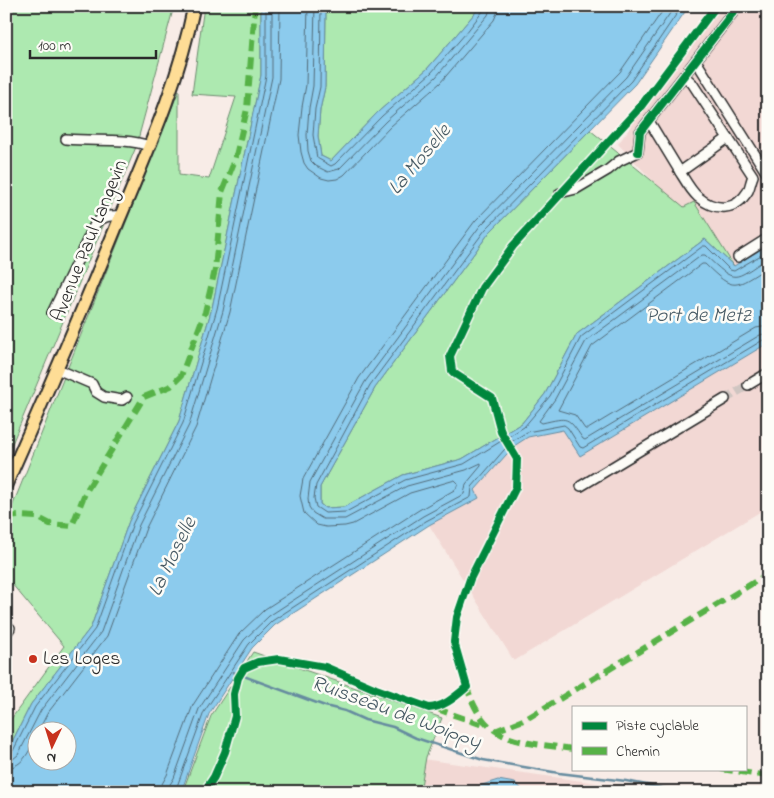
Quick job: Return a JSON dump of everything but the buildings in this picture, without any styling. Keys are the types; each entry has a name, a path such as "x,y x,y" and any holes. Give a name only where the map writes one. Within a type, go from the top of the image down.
{"main road":[{"name":"Avenue Paul Langevin","path":"6,485 58,369 150,146 179,68 194,6"}],"street":[{"path":"560,193 576,189 608,170 619,161 638,152 640,132 738,6"},
{"path":"696,60 768,175"},
{"path":"649,121 697,196 708,204 725,208 734,205 748,191 753,176 692,83 684,76"},
{"path":"680,172 728,138"},
{"path":"66,139 80,141 130,141 150,146"},
{"path":"52,313 95,224 101,218 111,215 121,216"},
{"path":"738,257 768,238"},
{"path":"58,369 92,384 96,392 104,396 122,400 127,397"},
{"path":"748,384 765,374 768,384"},
{"path":"582,486 725,399"},
{"path":"6,626 10,628 6,634"}],"shaded area":[{"path":"721,6 768,6 768,507 514,661 429,525 403,475 703,234 618,144"},
{"path":"422,759 662,792 418,792"}],"green space":[{"path":"6,6 174,6 136,147 6,458"},
{"path":"204,6 261,6 261,75 212,308 179,421 129,521 91,627 31,704 6,754 6,726 64,646 6,577 6,522 179,90 179,175 209,179 236,97 192,94"},
{"path":"326,6 481,6 427,69 378,112 331,161 321,156 318,136 320,110 325,87"},
{"path":"590,130 684,207 694,202 734,266 705,239 577,334 545,394 522,423 462,459 403,475 344,507 325,508 320,504 320,487 375,388 489,233"},
{"path":"253,652 442,718 426,757 420,792 181,792 211,716"}],"water":[{"path":"261,6 326,6 325,87 320,110 318,136 321,156 331,161 378,112 427,69 481,6 689,6 635,84 489,233 375,388 320,487 320,504 325,508 344,507 403,475 462,459 522,423 545,394 577,334 705,239 734,266 768,245 768,343 580,456 563,430 528,437 514,446 475,490 479,498 429,525 275,625 252,648 209,714 184,784 178,792 6,792 6,754 31,704 91,627 129,521 179,421 212,308 261,75"},
{"path":"498,780 515,783 525,792 474,792 482,785"}],"waterway":[{"name":"Ruisseau de Woippy","path":"233,672 325,706 345,711 365,720 393,727 416,738 483,760 559,773 626,781 672,790 696,792"}],"tunnel":[{"path":"725,399 748,385"}],"marked path":[{"path":"6,517 37,517 50,524 72,526 85,493 144,397 171,386 181,376 205,312 215,270 222,192 235,160 247,109 255,6"},
{"path":"495,731 526,719 768,574"},
{"path":"466,684 474,704 483,719 493,729 520,741 572,749"},
{"path":"437,707 440,710 486,725"},
{"path":"728,770 768,776"}],"cycle path":[{"path":"204,792 214,777 225,752 235,716 234,694 238,678 244,668 258,662 279,659 325,667 376,689 429,708 444,704 467,687 454,642 457,617 470,579 516,487 517,459 501,432 492,398 455,374 452,371 450,356 482,288 513,246 641,106 716,6"},
{"path":"638,152 640,132 738,6"}],"place":[{"name":"Les Loges","path":"33,659"}],"water label":[{"name":"La Moselle","path":"420,160"},
{"name":"Port de Metz","path":"698,316"},
{"name":"La Moselle","path":"173,557"}]}
